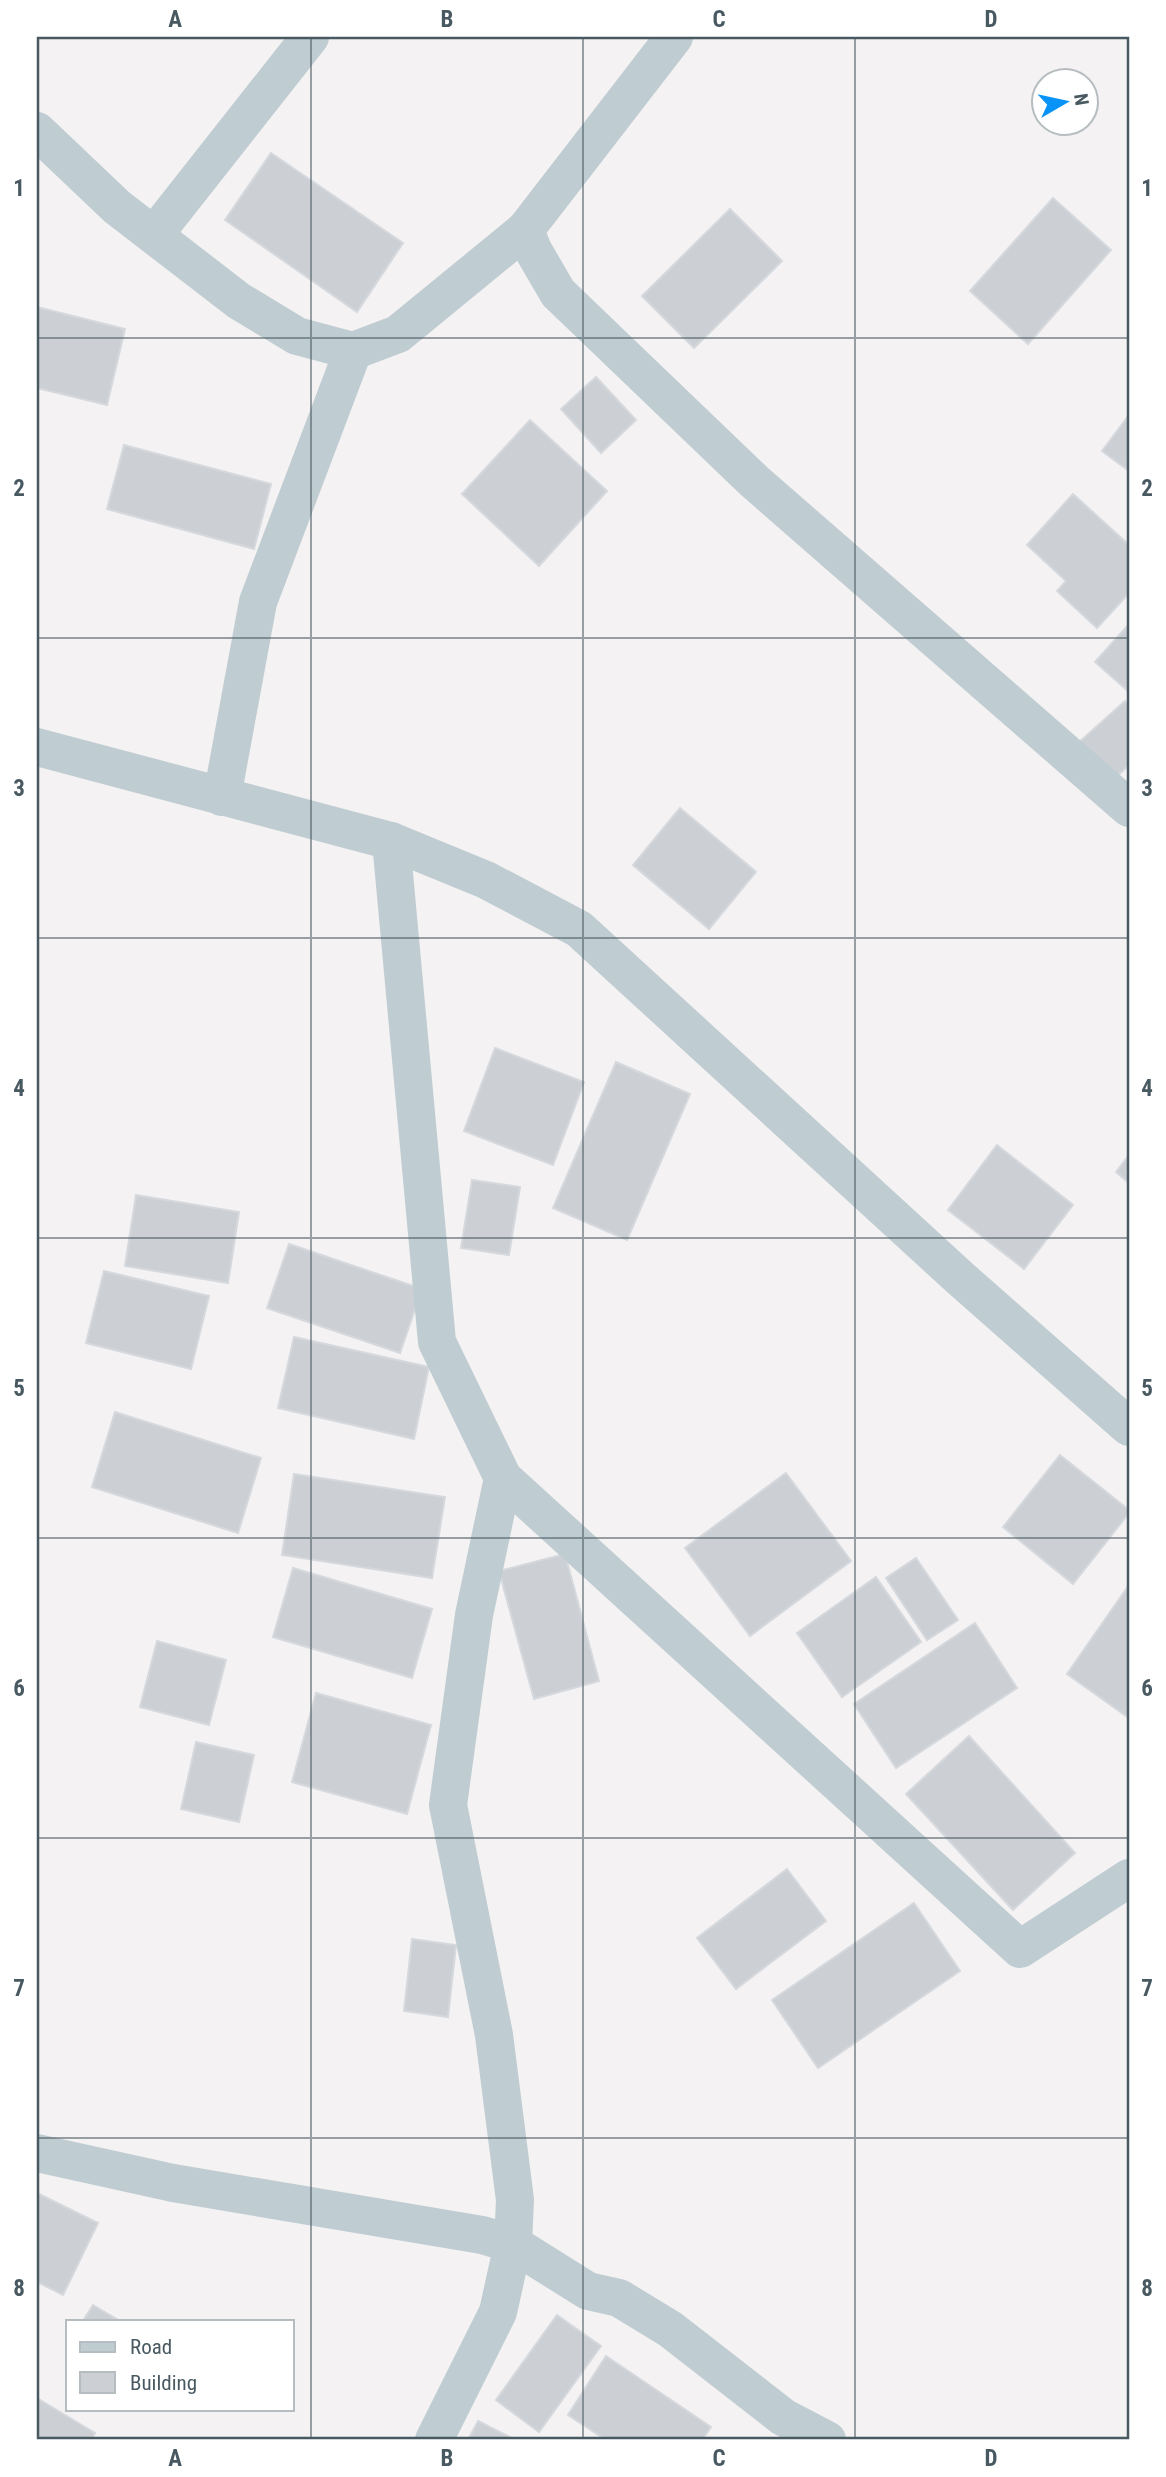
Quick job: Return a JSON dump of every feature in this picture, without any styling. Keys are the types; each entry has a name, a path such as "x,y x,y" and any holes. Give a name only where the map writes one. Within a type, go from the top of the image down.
{"street":[{"path":"154,235 310,37"},
{"path":"37,131 117,207 239,301 297,336 353,351 398,334 525,230 674,37"},
{"path":"525,230 533,250 558,293 745,471 1129,808"},
{"path":"222,796 258,602 353,351"},
{"path":"37,747 391,841 486,880 579,929 960,1278 1129,1427"},
{"path":"391,841 437,1342 503,1478 1020,1950 1129,1878"},
{"path":"434,2440 498,2312 513,2244 515,2200 494,2035 448,1805 474,1615 503,1478"},
{"path":"37,2153 173,2183 482,2235 513,2244 588,2291 619,2298 670,2329 783,2417 827,2440"}],"building":[{"path":"271,153 403,243 357,312 225,220"},
{"path":"1053,198 1111,250 1028,344 970,291"},
{"path":"730,209 782,261 694,348 642,296"},
{"path":"37,307 125,329 107,405 37,388"},
{"path":"596,377 636,420 601,453 561,409"},
{"path":"1129,415 1129,471 1102,451"},
{"path":"530,420 607,491 539,566 462,494"},
{"path":"124,445 271,484 254,549 107,509"},
{"path":"1073,494 1129,545 1129,593 1097,628 1057,591 1066,581 1027,545"},
{"path":"1129,624 1129,692 1095,662"},
{"path":"1125,701 1129,706 1129,765 1111,782 1077,744"},
{"path":"680,808 756,872 709,929 633,865"},
{"path":"495,1048 584,1082 553,1165 464,1131"},
{"path":"616,1062 690,1094 627,1240 553,1208"},
{"path":"997,1145 1073,1205 1024,1269 948,1210"},
{"path":"1129,1155 1129,1183 1116,1172"},
{"path":"472,1180 520,1187 509,1255 461,1248"},
{"path":"136,1195 239,1212 228,1283 125,1266"},
{"path":"289,1244 422,1289 400,1353 267,1308"},
{"path":"104,1271 209,1296 191,1369 86,1343"},
{"path":"294,1337 429,1367 414,1439 278,1408"},
{"path":"115,1412 261,1458 238,1533 92,1487"},
{"path":"1060,1455 1129,1510 1073,1584 1003,1527"},
{"path":"786,1473 851,1561 750,1636 685,1548"},
{"path":"294,1474 445,1497 432,1578 282,1555"},
{"path":"565,1554 599,1681 534,1699 499,1571"},
{"path":"916,1558 958,1620 927,1640 886,1578"},
{"path":"293,1568 432,1609 412,1678 273,1637"},
{"path":"876,1577 921,1642 842,1697 797,1633"},
{"path":"1129,1585 1129,1718 1067,1674"},
{"path":"975,1623 1017,1688 896,1768 854,1704"},
{"path":"157,1641 226,1660 209,1725 140,1707"},
{"path":"316,1693 431,1725 407,1814 292,1782"},
{"path":"969,1736 1075,1853 1013,1910 906,1794"},
{"path":"196,1742 254,1755 239,1822 181,1809"},
{"path":"787,1869 826,1921 736,1989 697,1938"},
{"path":"914,1903 960,1971 818,2068 772,2000"},
{"path":"412,1939 456,1945 448,2017 404,2011"},
{"path":"37,2193 98,2223 63,2295 37,2282"},
{"path":"93,2305 118,2320 84,2320"},
{"path":"557,2315 601,2346 539,2432 496,2400"},
{"path":"606,2356 711,2427 702,2440 606,2440 568,2415"},
{"path":"37,2398 95,2433 91,2440 37,2440"},
{"path":"478,2421 516,2440 468,2440"}]}
